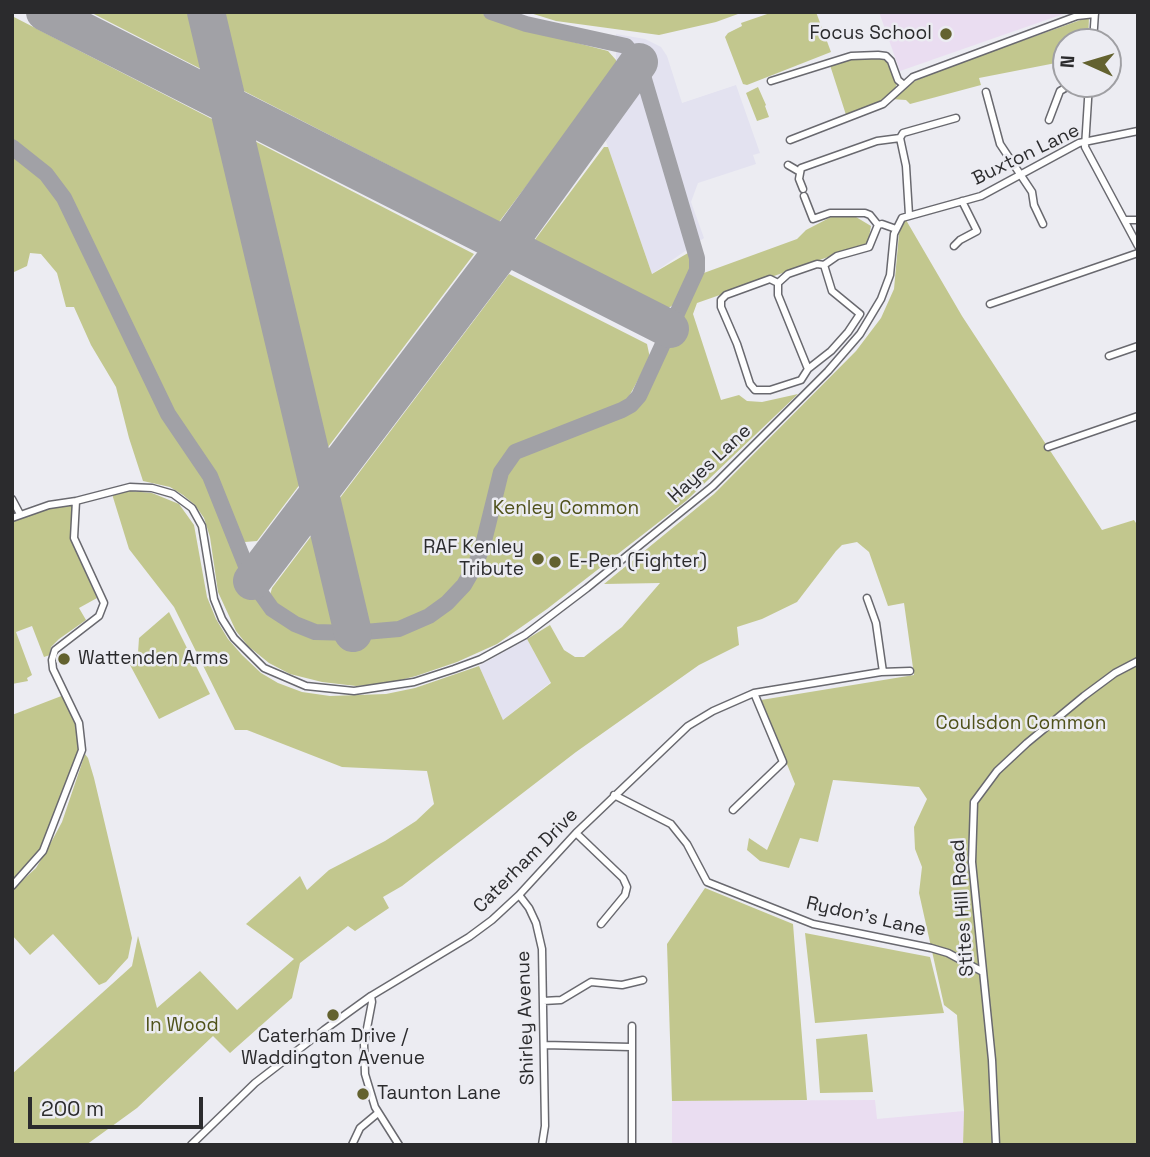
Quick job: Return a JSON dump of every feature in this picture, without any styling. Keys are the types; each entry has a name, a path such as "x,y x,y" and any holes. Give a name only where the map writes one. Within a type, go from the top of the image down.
{"street":[{"path":"790,140 883,104 913,77 1077,16 1095,13"},
{"path":"771,80 851,56 878,55 886,56 891,61 898,80 904,85"},
{"path":"986,92 1000,144 1022,175 1043,224"},
{"path":"1049,120 1058,98"},
{"path":"1087,98 1087,156 1138,246"},
{"path":"878,225 895,229 902,218 909,215 906,166 900,138 903,133 956,118"},
{"name":"Buxton Lane","path":"909,215 981,196 1086,141 1138,131"},
{"path":"878,225 865,213 830,214 813,219 799,179 801,167 877,141 900,138"},
{"path":"788,166 800,172"},
{"path":"954,246 977,231 962,201"},
{"path":"1125,220 1138,220"},
{"path":"778,283 788,274 817,264 824,265 837,256 869,247 878,225"},
{"name":"Hayes Lane","path":"12,518 49,505 130,487 152,488 173,494 192,508 202,526 214,599 222,619 248,653 264,668 306,686 354,691 414,682 436,675 481,659 525,635 713,486 835,365 860,334 886,287 895,229"},
{"path":"990,304 1138,253"},
{"path":"778,283 770,279 726,295 721,300 721,307 750,384 755,390 770,390 801,380 808,369 831,351 848,332 860,314 832,291 824,265"},
{"path":"778,283 779,295 808,369"},
{"path":"1109,356 1138,346"},
{"path":"1048,447 1138,416"},
{"path":"12,499 20,514"},
{"path":"12,886 43,852 82,750 79,723 53,669 52,660 55,650 99,616 104,603 74,538 76,500"},
{"path":"867,598 877,626 883,672"},
{"name":"Stites Hill Road","path":"996,1145 992,1060 972,862 974,802 997,771 1027,743 1115,673 1138,661"},
{"name":"Caterham Drive","path":"191,1145 256,1083 370,996 469,937 492,920 614,795 688,726 713,711 754,693 883,672 910,671"},
{"path":"733,810 783,762 754,693"},
{"name":"Rydon's Lane","path":"614,795 671,824 687,844 707,882 813,924 931,948 983,972"},
{"path":"576,833 623,878 627,887 625,895 601,924"},
{"name":"Shirley Avenue","path":"519,895 529,908 542,949 545,1126 542,1145"},
{"path":"543,1001 561,1000 591,982 622,985 643,980"},
{"path":"370,996 372,1002 364,1061 369,1090 378,1113 398,1144"},
{"path":"632,1026 632,1145"},
{"path":"544,1045 631,1047"},
{"path":"352,1145 360,1128 378,1113"}],"shaded area":[{"name":"Focus School","path":"879,12 1069,12 900,71"},
{"path":"616,34 645,39 661,47 667,56 682,103 736,85 760,153 753,155 756,164 698,183 691,202 704,238 652,274 592,101 616,67"},
{"path":"527,639 551,682 503,720 479,666"},
{"path":"875,1100 877,1119 964,1111 963,1145 672,1145 672,1101"}],"green space":[{"path":"90,12 477,12 550,36 608,51 616,60 616,67 499,222"},
{"path":"527,12 738,14 659,35 556,21"},
{"path":"773,12 816,12 831,52 747,85 743,84 725,37 742,26 741,23"},
{"path":"12,16 474,254 257,541 245,542 237,533 215,473 171,408 64,190 50,172 12,138"},
{"path":"1089,17 1089,28 1058,28"},
{"path":"1052,30 1052,64 979,78 981,85 910,104 906,100 891,99 847,118 829,62 851,56 886,56 898,80 892,98 913,82"},
{"path":"758,87 769,117 757,121 746,93"},
{"path":"604,147 608,147 652,274 688,253 693,268 679,301 670,307 662,307 534,241"},
{"name":"Kenley Common","path":"12,152 42,177 59,200 164,415 206,478 243,574 255,594 269,611 292,626 315,636 400,633 418,626 449,605 466,588 479,567 505,474 511,464 519,454 633,408 642,398 701,274 797,239 806,230 833,216 856,217 871,226 868,243 697,303 693,314 721,400 739,395 747,401 762,402 798,394 686,501 547,609 497,644 416,676 385,684 356,686 322,682 290,674 269,663 248,646 236,631 218,592 210,537 204,518 195,505 170,487 143,481 116,387 91,345 74,307 66,307 57,273 41,254 30,253 27,266 12,273"},
{"name":"Coulsdon Common","path":"906,220 962,316 1102,530 1134,520 1138,526 1138,1145 963,1145 964,1111 957,1015 944,1005 919,893 922,867 915,849 914,827 927,799 919,787 833,780 818,842 800,838 789,868 760,861 747,850 749,838 767,850 795,784 761,700 914,675 904,603 888,606 869,552 857,542 842,545 836,551 797,602 762,619 737,627 739,645 699,665 576,752 402,886 383,897 389,908 355,931 348,926 300,963 292,998 230,1053 213,1036 137,1108 86,1145 12,1145 12,1074 132,966 138,936 157,1008 200,971 237,1010 294,959 246,924 300,876 307,890 329,870 385,841 416,821 434,804 427,771 342,767 247,730 235,730 174,607 129,549 112,494 130,491 152,493 179,504 194,525 207,597 216,619 242,655 261,673 278,683 302,692 330,696 386,694 415,688 479,666 503,720 551,683 527,639 550,625 564,650 575,657 584,657 622,627 660,583 604,584 714,494 856,351 881,318 894,289 899,234"},
{"path":"509,274 647,344 650,358 627,400 513,446 496,471 473,558 461,580 427,612 406,622 372,627 317,627 290,615 273,602 270,595 272,588"},
{"path":"73,505 70,538 97,598 79,608 86,620 59,639 51,647 50,655 44,657 32,626 16,632 32,675 27,678 28,681 12,684 12,521 49,509"},
{"path":"169,612 210,694 159,719 130,665 138,653 139,638"},
{"path":"64,695 76,723 80,745 77,761 63,801 40,849 30,864 12,881 12,715"},
{"path":"85,754 94,778 132,938 128,958 106,982 99,985 53,934 30,955 12,935 12,890 36,868 62,822"},
{"path":"705,888 793,924 807,1100 672,1101 667,944"},
{"path":"805,933 930,957 944,1013 815,1023"},
{"path":"867,1034 873,1092 820,1093 816,1039"}],"taxiway":[{"path":"12,147 46,174 64,198 168,414 210,476 252,581 272,609 295,624 315,632 353,633 399,629 429,616 447,603 464,585 483,545 501,472 515,452 622,410 639,396 697,270 697,258 639,62 626,46 526,24 491,12"}],"runway":[{"path":"45,12 670,329"},
{"path":"206,12 353,633"},
{"path":"252,581 506,246 639,62"}],"place":[{"name":"Focus School","path":"946,34"},
{"name":"RAF Kenley Tribute","path":"538,559"},
{"name":"E-Pen (Fighter)","path":"555,562"},
{"name":"Wattenden Arms","path":"64,659"},
{"name":"Caterham Drive / Waddington Avenue","path":"333,1015"},
{"name":"Taunton Lane","path":"363,1094"}],"park label":[{"name":"In Wood","path":"182,1026"}]}
